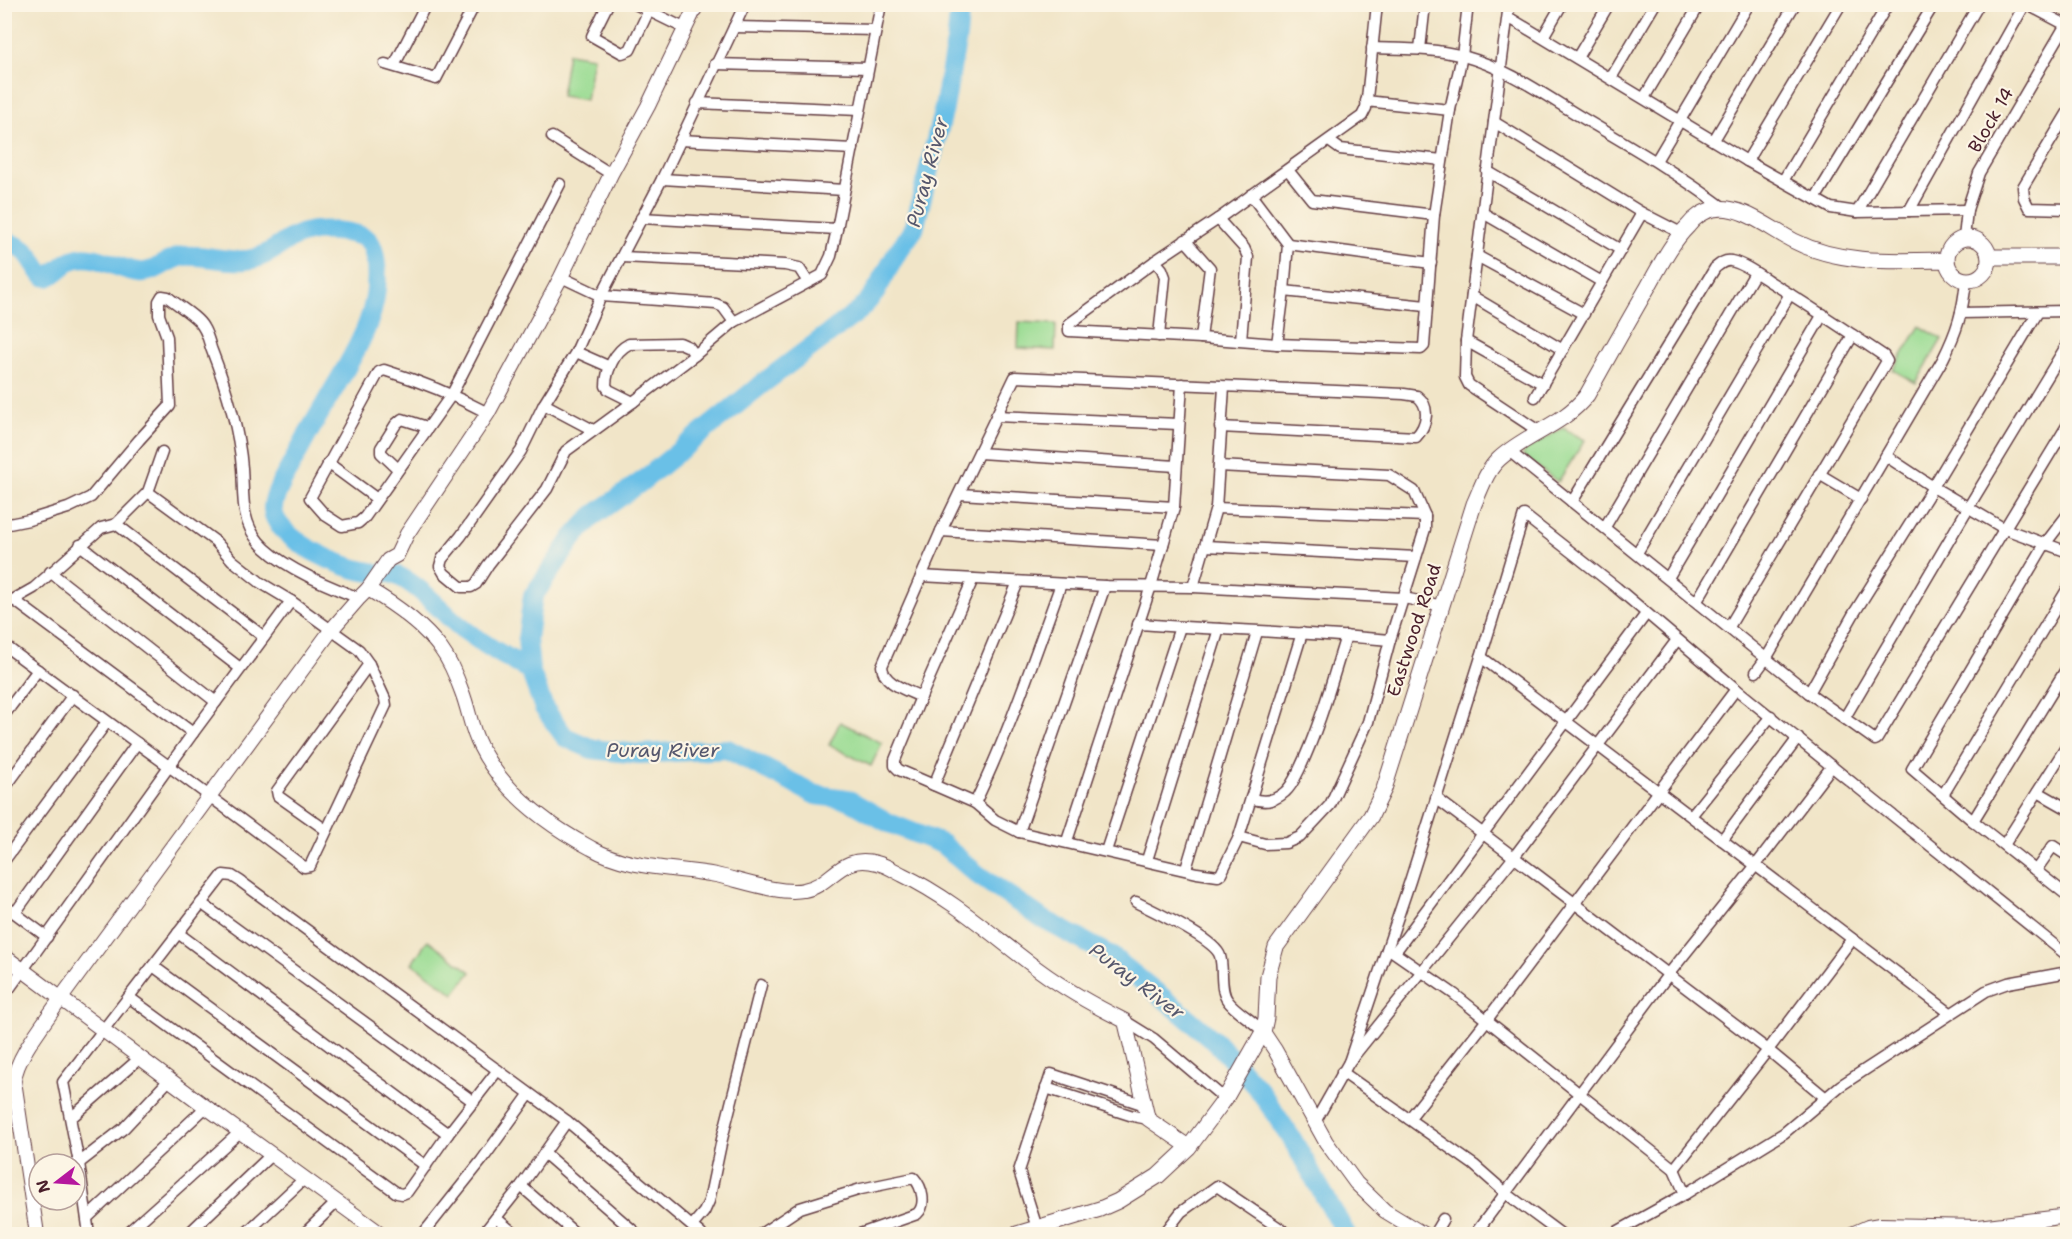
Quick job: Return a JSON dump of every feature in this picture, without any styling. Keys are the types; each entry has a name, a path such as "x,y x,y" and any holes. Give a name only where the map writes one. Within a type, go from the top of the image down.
{"main road":[{"name":"Eastwood Road","path":"1027,1232 1100,1209 1136,1192 1190,1147 1226,1097 1260,1038 1266,1018 1268,976 1276,947 1371,816 1384,789 1474,504 1491,468 1509,451 1571,412 1587,395 1681,233 1705,212 1724,208"},
{"path":"1724,208 1742,213 1795,242 1817,251 1864,260 1947,260"},
{"path":"1964,238 1974,239 1983,244 1989,257 1984,272 1976,279 1966,280 1955,276 1950,271 1947,260 1951,245 1964,238"},
{"path":"1989,257 2067,257"}],"street":[{"path":"426,4 389,65 436,79 475,4"},
{"path":"608,4 592,36 622,53 630,50 650,8"},
{"path":"635,4 650,8 686,28"},
{"path":"37,1234 14,1081 15,1071 21,1059 62,998 332,629 388,561 398,555 407,534 488,413 561,277 697,4"},
{"path":"745,4 662,178 601,296 576,352 544,404 521,451 468,526 442,558 440,566 444,573 461,587 471,587 476,584 547,489 566,451 695,355 734,322 822,275 831,256 837,229 881,4"},
{"path":"1377,4 1366,108 1362,116 1155,261 1068,326 1071,332 1418,350 1424,345 1434,215 1450,110 1462,56 1468,4"},
{"path":"1420,50 1425,4"},
{"path":"1543,37 1562,4"},
{"path":"1577,58 1609,4"},
{"path":"1611,78 1655,4"},
{"path":"1644,98 1700,4"},
{"path":"1656,161 1749,4"},
{"path":"1714,140 1795,4"},
{"path":"1747,161 1842,4"},
{"path":"1783,181 1888,4"},
{"path":"1815,199 1934,4"},
{"path":"1857,212 1979,4"},
{"path":"1909,212 2025,4 2067,24"},
{"path":"1509,8 1543,37 1747,161 1831,208 1857,212 1966,210"},
{"path":"1509,8 1466,341 1465,377 1469,385 1540,432"},
{"name":"Block 14","path":"1964,238 1966,210 1979,173 2067,24"},
{"path":"734,27 876,30"},
{"path":"1372,48 1420,50 1462,56 1500,68 1656,161 1697,187 1724,208"},
{"path":"715,64 868,68"},
{"path":"1366,101 1450,110"},
{"path":"697,103 859,110"},
{"path":"2067,112 2023,187 2024,198 2029,208 2067,209"},
{"path":"1494,122 1642,213 1681,233"},
{"path":"552,137 611,174"},
{"path":"680,140 853,149"},
{"path":"1329,141 1340,149 1442,160"},
{"path":"1288,170 1309,197 1316,201 1434,215"},
{"path":"1487,171 1621,250"},
{"path":"662,178 844,190"},
{"path":"488,413 452,394 414,379 384,370 379,372 310,498 325,515 342,526 358,524 365,517 452,394 560,184"},
{"path":"1251,195 1288,244 1276,344"},
{"path":"1483,213 1602,282"},
{"path":"1535,397 1642,213"},
{"path":"641,218 837,229"},
{"path":"1218,219 1248,253 1241,340"},
{"path":"1185,240 1210,268 1201,338"},
{"path":"1288,244 1431,263"},
{"path":"1477,256 1584,314"},
{"path":"622,257 785,265 799,268 808,282"},
{"path":"1572,502 1715,268 1722,262 1728,260 1755,273 1823,314 1884,356 1887,361 1729,627"},
{"path":"1155,261 1165,277 1159,336"},
{"path":"1605,527 1755,273"},
{"path":"561,277 601,296 716,304 723,307 734,322"},
{"path":"1756,672 1943,359 1957,332 1966,280"},
{"path":"1284,291 1426,306"},
{"path":"1637,554 1790,294"},
{"path":"4,525 68,508 91,497 170,406 167,337 159,315 159,301 162,296 168,297 202,325 222,376 242,467 242,499 245,517 259,542 304,574 363,593 401,609 441,650 463,694 480,747 497,773 527,804 590,848 605,856 637,865 713,874 797,891 816,886 848,863 862,861 876,863 918,882 965,913 1042,973 1154,1039 1226,1097"},
{"path":"1472,296 1563,350"},
{"path":"1961,313 2067,311"},
{"path":"1809,693 1853,615 1934,488 2038,312"},
{"path":"1668,578 1823,314"},
{"path":"1696,601 1853,335"},
{"path":"1466,341 1543,384"},
{"path":"633,402 609,390 606,386 610,367 623,347 629,344 680,343 689,347 695,355"},
{"path":"1844,719 2067,343"},
{"path":"576,352 610,367"},
{"path":"921,697 888,680 882,674 882,666 941,531 1014,377 1417,396 1426,407 1422,430 1416,437 1220,426"},
{"path":"1067,842 1151,586 1174,507 1182,384"},
{"path":"1193,587 1216,508 1224,387"},
{"path":"544,404 593,430"},
{"path":"996,416 1178,424"},
{"path":"398,469 381,453 381,448 396,424 402,419 427,427"},
{"path":"1509,451 1809,693 1873,740 1877,739 2067,424"},
{"path":"162,452 148,492 116,524 101,528 34,588 9,603 193,733"},
{"path":"979,453 1176,466"},
{"path":"1886,456 1934,488 2005,529 2067,552"},
{"path":"328,464 377,499"},
{"path":"1219,466 1389,475 1414,491 1425,516 1425,529 1390,640 1368,722 1330,806 1300,837 1286,843 1265,844 1239,837"},
{"path":"1819,474 1861,499"},
{"path":"4,645 210,795 304,867 310,866 386,705 369,664 359,650 332,629 261,583 232,560 215,541 148,492"},
{"path":"960,494 1174,507"},
{"path":"1216,508 1425,516"},
{"path":"2067,514 2045,544 1913,765 1913,771 2067,896"},
{"path":"1349,1062 1390,950 1524,515 1617,588 1736,689 2067,956"},
{"path":"116,524 264,637"},
{"path":"941,531 1163,545"},
{"path":"80,545 240,668"},
{"path":"1205,546 1416,557"},
{"path":"50,572 216,702"},
{"path":"921,576 1404,598 1443,606"},
{"path":"973,579 921,697 895,760 895,766 899,770 975,803 995,820 1019,832 1218,876 1239,837 1302,633"},
{"path":"933,785 1018,582"},
{"path":"975,803 987,779 1061,584"},
{"path":"1019,832 1105,586"},
{"path":"1943,795 2067,588"},
{"path":"4,996 240,668 291,601"},
{"path":"1390,950 1483,834 1646,614"},
{"path":"1138,624 1390,640"},
{"path":"1106,851 1180,627"},
{"path":"1147,860 1219,629"},
{"path":"1186,869 1257,632"},
{"path":"1251,798 1258,801 1272,800 1285,792 1293,782 1313,742 1346,636"},
{"path":"1315,1122 1349,1062 1514,857 1677,639"},
{"path":"1481,657 1950,1013"},
{"path":"326,830 278,796 277,790 369,664"},
{"path":"1973,821 2067,666"},
{"path":"4,716 38,670"},
{"path":"1409,1119 1575,904 1736,689"},
{"path":"4,789 73,695"},
{"path":"1691,816 1770,716"},
{"path":"4,861 107,722"},
{"path":"1722,840 1798,738"},
{"path":"15,912 137,743"},
{"path":"2004,845 2038,792 2064,759 2067,744"},
{"path":"1475,1234 1668,975 1756,866 1832,766"},
{"path":"2038,792 2067,809"},
{"path":"1436,798 1767,1050 1826,1098"},
{"path":"2036,870 2053,846 2067,856"},
{"path":"77,1152 63,1082 223,875 232,876 567,1121 701,1234"},
{"path":"1136,902 1191,931 1216,948 1222,961 1224,990 1228,1001 1253,1021 1260,1038 1275,1050 1326,1142 1356,1183 1385,1211 1423,1234"},
{"path":"201,903 474,1102"},
{"path":"4,905 47,937"},
{"path":"178,933 448,1134"},
{"path":"1674,1169 1852,939"},
{"path":"1390,950 1454,994 1674,1169 1685,1194"},
{"path":"4,956 272,1154 371,1232"},
{"path":"153,966 426,1166"},
{"path":"1614,1234 1685,1194 1784,1133 1840,1086 1986,991 2008,983 2067,972"},
{"path":"692,1226 704,1212 709,1201 761,985"},
{"path":"130,998 397,1193 402,1194 407,1192 448,1134 498,1070"},
{"path":"1125,1021 1148,1119"},
{"path":"71,1118 140,1058"},
{"path":"1342,1072 1474,1166 1561,1234"},
{"path":"1027,1232 1019,1171 1051,1074 1145,1105"},
{"path":"87,1157 124,1128 170,1079"},
{"path":"1046,1088 1148,1119 1190,1147"},
{"path":"423,1234 530,1095"},
{"path":"87,1218 206,1107"},
{"path":"483,1234 567,1121"},
{"path":"126,1234 240,1132"},
{"path":"544,1153 638,1234"},
{"path":"188,1234 272,1154"},
{"path":"761,1234 800,1208 861,1189 914,1178 918,1182 924,1205 922,1210 917,1214 860,1234"},
{"path":"245,1234 304,1179"},
{"path":"520,1186 576,1234"},
{"path":"1164,1234 1181,1212 1217,1186 1288,1234"},
{"path":"304,1234 336,1203"},
{"path":"86,1212 89,1234"},
{"path":"1852,1234 1880,1225 1979,1227 2067,1216"},
{"path":"496,1218 515,1234"},
{"path":"1434,1234 1443,1219"}],"green space":[{"path":"568,53 593,57 586,100 561,96"},
{"path":"1019,322 1056,324 1055,350 1018,348"},
{"path":"1920,326 1942,339 1916,383 1893,370"},
{"path":"1563,428 1585,440 1558,482 1523,456 1525,450"},
{"path":"840,722 882,743 871,766 829,745"},
{"path":"428,940 471,972 454,994 412,963"}],"waterway":[{"name":"Puray River","path":"960,4 957,36 944,108 914,229 898,251 875,293 860,310 762,384 641,482 593,516 573,538 533,596 527,639 530,670 544,708 565,737 592,749 639,754 727,749 816,795 847,799 889,823 942,844 978,875 1041,918 1111,956 1217,1043 1260,1091 1292,1139 1346,1234"},
{"path":"4,241 24,250 43,276 48,277 70,261 86,257 139,272 151,271 184,256 248,260 263,256 301,234 315,231 350,233 369,241 374,254 377,277 372,312 366,329 282,482 273,509 276,520 298,542 345,566 371,572"},
{"path":"386,572 407,581 463,629 530,670"}]}
